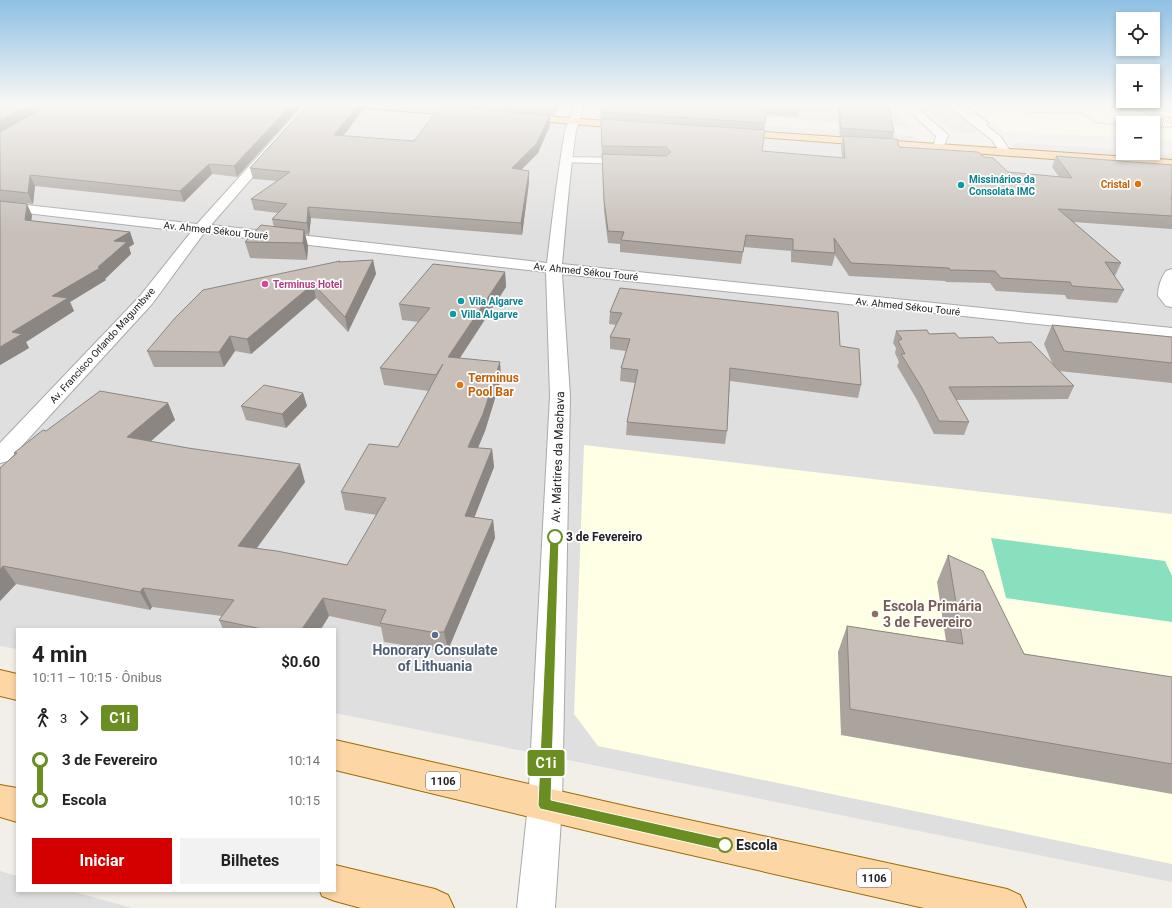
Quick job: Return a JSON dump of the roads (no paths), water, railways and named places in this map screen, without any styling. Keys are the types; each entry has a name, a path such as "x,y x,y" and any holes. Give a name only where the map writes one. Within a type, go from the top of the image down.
{"main road":[{"path":"930,146 1172,164"},
{"path":"0,683 16,687"},
{"name":"1106","path":"336,755 544,805 994,906"},
{"path":"0,801 16,805"},
{"path":"336,883 435,908"}],"street":[{"name":"Av. Francisco Orlando Magumbwe","path":"0,456 146,300 201,228 273,146"},
{"name":"Av. Mártires da Machava","path":"536,908 544,805 560,396 554,268 568,146"},
{"path":"1001,146 1005,152"},
{"name":"Av. Ahmed Sékou Touré","path":"0,206 554,268 1172,334"},
{"path":"1172,274 1166,288 1166,296 1172,302"}],"lane":[{"path":"566,160 635,161"}],"place":[{"name":"Cristal","path":"1138,184"},
{"name":"Missinários da Consolata IMC","path":"961,185"},
{"name":"Terminus Hotel","path":"265,284"},
{"name":"Vila Algarve","path":"461,301"},
{"name":"Villa Algarve","path":"453,314"},
{"name":"Terminus Pool Bar","path":"460,385"},
{"name":"3 de Fevereiro","path":"555,537"},
{"name":"Escola Primária 3 de Fevereiro","path":"875,614"},
{"name":"Honorary Consulate of Lithuania","path":"435,635"},
{"name":"Escola","path":"725,845"}]}
